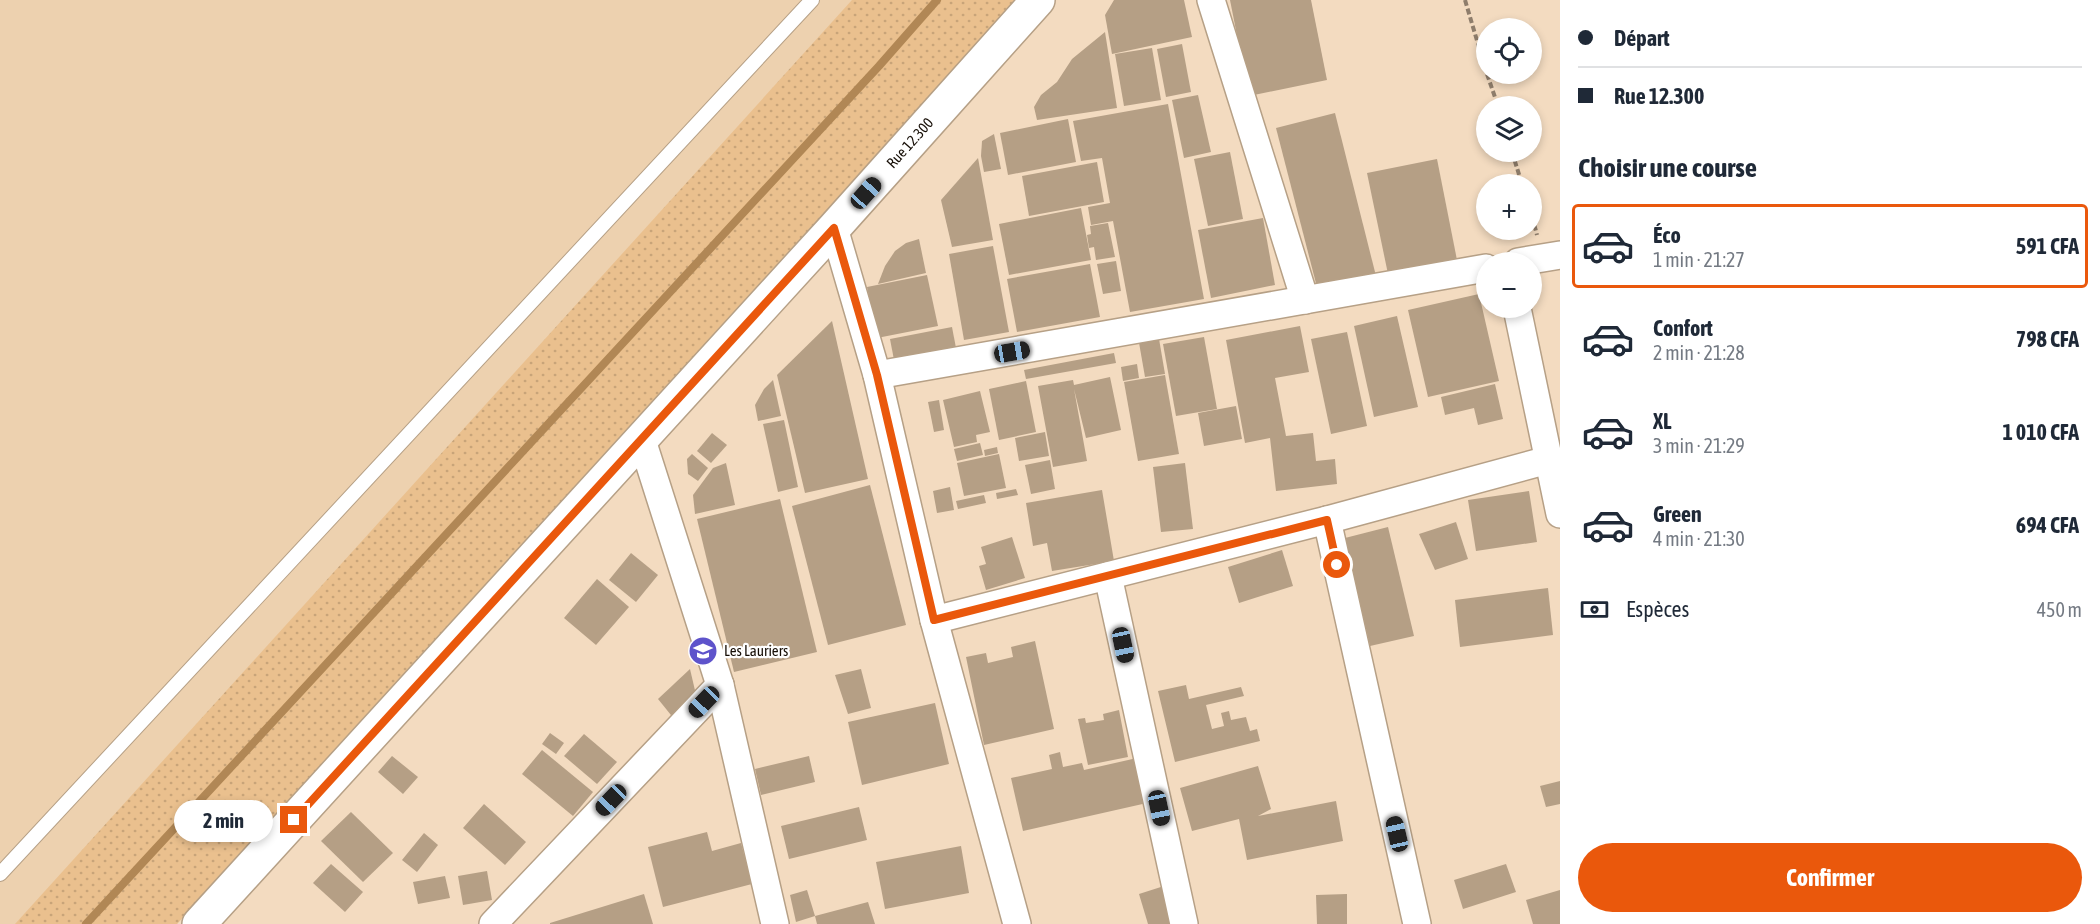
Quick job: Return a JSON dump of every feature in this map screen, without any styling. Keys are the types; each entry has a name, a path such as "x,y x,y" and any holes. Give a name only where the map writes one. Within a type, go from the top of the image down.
{"street":[{"name":"Rue 12.300","path":"199,924 834,228 1038,0"},
{"path":"1211,0 1305,300"},
{"path":"834,228 877,375 934,620 1017,924"},
{"path":"1542,258 1560,255"},
{"path":"877,375 1476,270"},
{"path":"1519,318 1560,514"},
{"path":"641,437 720,685 775,924"},
{"path":"934,620 1327,520 1548,460"},
{"path":"1327,520 1417,924"},
{"path":"1108,576 1184,924"},
{"path":"493,924 521,911 720,685"}],"lane":[{"path":"0,874 812,0"}],"path":[{"path":"1465,0 1476,36"}],"shaded area":[{"path":"0,0 1019,0 177,924 0,924"},
{"path":"852,0 1019,0 177,924 15,924"}],"building":[{"path":"1114,0 1184,0 1192,37 1112,54 1105,15"},
{"path":"1230,0 1311,0 1327,80 1249,96"},
{"path":"1105,32 1117,108 1037,120 1034,107 1041,95 1057,82 1072,59"},
{"path":"1182,44 1191,92 1166,97 1157,49"},
{"path":"1152,48 1161,100 1124,106 1115,54"},
{"path":"1198,95 1211,152 1184,158 1172,100"},
{"path":"1168,104 1204,299 1130,312 1113,221 1091,225 1088,207 1110,203 1102,158 1081,161 1073,121"},
{"path":"1335,113 1377,280 1319,295 1276,128"},
{"path":"1068,119 1076,162 1008,175 1000,133"},
{"path":"994,134 1001,169 984,172 981,156 982,141"},
{"path":"1230,152 1243,219 1208,226 1194,159"},
{"path":"978,158 993,240 952,247 941,200"},
{"path":"1437,159 1457,260 1388,274 1367,173"},
{"path":"1097,162 1104,202 1029,216 1022,176"},
{"path":"1081,208 1091,260 1009,275 999,224"},
{"path":"1263,218 1275,285 1211,298 1198,230"},
{"path":"1108,223 1115,257 1096,260 1094,247 1089,248 1087,235 1091,234 1090,226"},
{"path":"919,239 926,273 878,284 885,266 895,251 906,243"},
{"path":"993,246 1009,332 964,340 949,254"},
{"path":"1116,261 1121,291 1103,294 1097,264"},
{"path":"1090,264 1100,317 1017,332 1007,279"},
{"path":"927,275 938,326 877,338 867,287"},
{"path":"1476,295 1476,318 1485,318 1499,381 1428,397 1408,310"},
{"path":"1397,316 1418,407 1374,417 1354,326"},
{"path":"832,321 868,479 805,493 777,375"},
{"path":"1300,326 1309,372 1275,378 1286,436 1313,433 1316,461 1335,459 1337,484 1276,491 1270,438 1245,443 1226,340"},
{"path":"952,327 956,348 894,360 890,339"},
{"path":"1347,332 1367,426 1331,434 1311,339"},
{"path":"1158,333 1165,374 1145,377 1138,337"},
{"path":"1204,337 1217,409 1176,416 1163,344"},
{"path":"1114,353 1116,363 1026,379 1024,370"},
{"path":"1137,364 1139,378 1123,381 1121,367"},
{"path":"1165,375 1179,454 1138,461 1124,382"},
{"path":"1110,377 1121,430 1086,438 1074,389 1087,461 1053,467 1038,386 1073,380 1074,385"},
{"path":"773,380 781,416 758,421 755,405 764,389"},
{"path":"1026,381 1036,432 999,440 989,389"},
{"path":"1495,384 1503,419 1478,425 1474,408 1445,415 1441,397"},
{"path":"980,391 990,432 976,435 977,442 954,447 943,400"},
{"path":"939,400 944,430 934,432 928,402"},
{"path":"1236,406 1242,439 1204,446 1198,413"},
{"path":"784,420 798,487 778,492 763,424"},
{"path":"1045,432 1049,456 1019,461 1015,438"},
{"path":"712,433 727,445 711,463 697,451"},
{"path":"980,443 983,455 957,461 954,449"},
{"path":"997,447 998,453 985,456 984,450"},
{"path":"692,454 708,468 698,481 688,474 687,459"},
{"path":"999,454 1006,488 964,496 957,463"},
{"path":"1050,460 1055,489 1031,494 1025,465"},
{"path":"726,463 735,505 695,514 693,495 713,468"},
{"path":"1185,463 1193,529 1161,532 1153,467"},
{"path":"870,485 906,625 828,645 792,506"},
{"path":"950,487 954,510 937,513 933,491"},
{"path":"1016,489 1018,495 997,499 996,493"},
{"path":"1102,490 1114,561 1052,571 1047,543 1033,546 1026,503"},
{"path":"1529,491 1537,542 1476,551 1468,500"},
{"path":"984,495 986,503 958,509 956,501"},
{"path":"780,499 817,652 734,672 697,519"},
{"path":"1456,522 1468,559 1435,570 1419,534"},
{"path":"1388,527 1414,636 1370,646 1345,538"},
{"path":"1012,537 1025,578 986,590 979,566 986,564 981,547"},
{"path":"1282,550 1293,586 1239,603 1228,567"},
{"path":"631,553 658,575 636,602 609,580"},
{"path":"597,579 629,607 596,645 564,618"},
{"path":"1548,588 1553,635 1460,647 1455,600"},
{"path":"1035,641 1054,729 984,745 966,657 986,653 988,663 1013,657 1011,647"},
{"path":"690,669 697,699 675,720 658,699"},
{"path":"861,669 871,708 848,714 835,675"},
{"path":"1186,685 1189,699 1241,687 1244,696 1206,705 1212,729 1224,726 1221,713 1229,711 1231,720 1246,717 1250,731 1257,729 1260,741 1175,762 1158,691"},
{"path":"935,703 949,764 862,785 848,722"},
{"path":"1119,710 1128,757 1088,765 1078,719 1085,718 1086,723 1104,720 1103,714"},
{"path":"550,733 564,743 556,754 542,744"},
{"path":"584,734 617,762 597,784 564,756"},
{"path":"542,750 593,792 573,816 522,774"},
{"path":"1060,752 1063,767 1082,763 1084,770 1137,758 1147,803 1023,831 1011,778 1052,769 1049,755"},
{"path":"392,756 418,777 403,794 378,772"},
{"path":"809,756 815,782 761,795 755,769"},
{"path":"1258,766 1271,809 1258,816 1336,801 1343,841 1247,860 1239,819 1192,831 1180,788"},
{"path":"1560,781 1560,804 1546,807 1540,786"},
{"path":"484,804 526,842 505,865 463,828"},
{"path":"859,807 867,840 789,859 781,826"},
{"path":"351,812 393,853 363,882 321,841"},
{"path":"707,832 712,851 741,843 752,884 663,907 648,847"},
{"path":"424,833 438,845 417,872 402,860"},
{"path":"961,846 969,893 885,909 876,862"},
{"path":"331,864 363,892 345,912 313,883"},
{"path":"1506,864 1516,892 1463,909 1454,880"},
{"path":"487,871 492,900 463,905 458,876"},
{"path":"445,876 450,898 418,904 413,882"},
{"path":"1164,886 1176,924 1148,924 1139,894"},
{"path":"807,890 815,916 796,922 790,895"},
{"path":"1560,890 1560,924 1533,924 1526,900"},
{"path":"644,894 653,924 550,924 550,923"},
{"path":"1347,894 1347,924 1317,924 1316,895"},
{"path":"868,902 875,924 817,924 815,916"}],"waterway":[{"path":"86,924 879,66 937,0"}],"place":[{"name":"Les Lauriers","path":"703,651"}],"route":[{"path":"294,820 834,228 877,375 934,620 1327,520 1337,565"}]}
